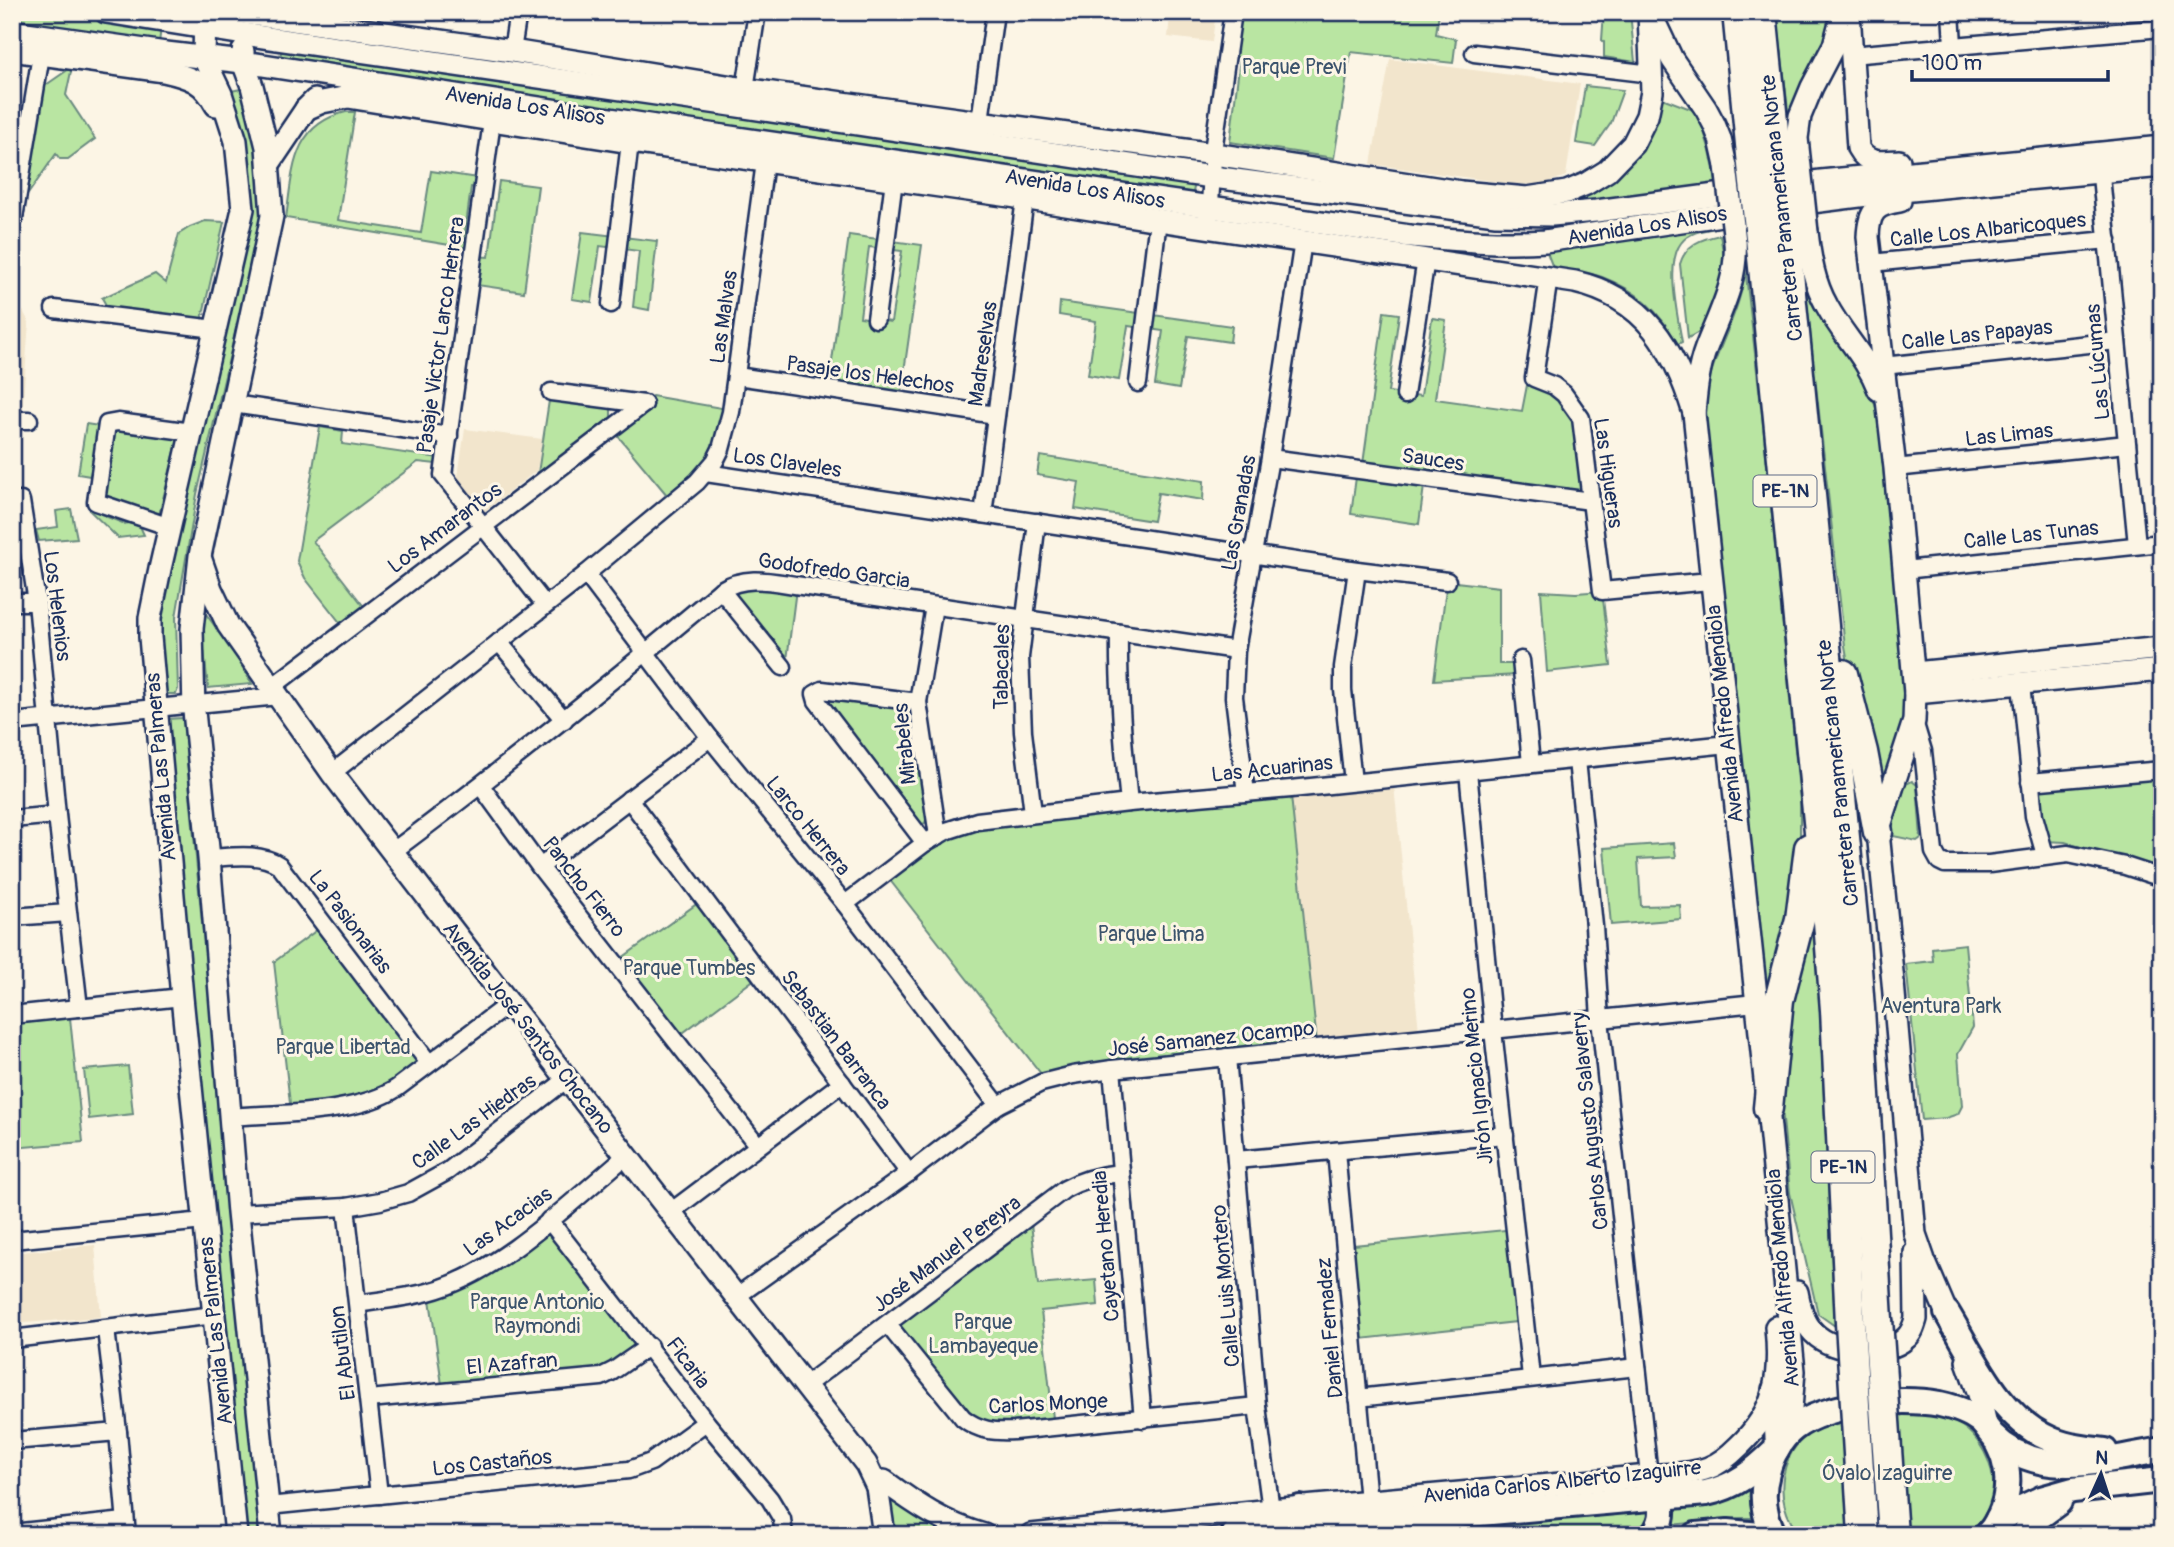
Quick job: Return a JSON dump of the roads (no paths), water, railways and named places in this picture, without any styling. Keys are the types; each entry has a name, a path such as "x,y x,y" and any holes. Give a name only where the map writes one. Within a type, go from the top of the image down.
{"highway":[{"name":"Carretera Panamericana Norte","path":"1737,12 1764,162 1822,611 1860,1009 1893,1535"},
{"name":"Carretera Panamericana Norte","path":"1762,12 1764,162"},
{"name":"Carretera Panamericana Norte","path":"1772,236 1811,744 1835,1010 1863,1535"},
{"path":"1822,611 1840,659 1863,752 1878,832"},
{"path":"1768,1108 1779,1000 1797,933 1805,885 1809,844 1811,744"}],"main road":[{"name":"Avenida Los Alisos","path":"106,12 204,20 241,18 512,51 746,89 1493,196 1549,196"},
{"name":"Avenida Alfredo Mendiola","path":"1549,196 1586,184 1607,171 1633,144 1647,116 1652,92 1650,12"},
{"name":"Avenida Alfredo Mendiola","path":"1650,12 1672,59 1706,108 1720,139 1764,162"},
{"name":"Avenida Alfredo Mendiola","path":"1764,162 1797,138 1800,116 1834,45 1843,12"},
{"path":"1849,12 1857,144 1862,155 1873,162 2035,149 2064,148 2104,152"},
{"name":"Avenida Los Alisos","path":"241,18 1212,177 1496,214 1552,215 1596,211 1821,181 2162,146"},
{"name":"Avenida Las Palmeras","path":"241,18 243,62 263,131 269,164 272,216 200,556 192,629 194,704 238,1213 271,1535"},
{"name":"Avenida Las Palmeras","path":"204,20 204,58 221,94 236,141 243,209 150,618 182,998 236,1535"},
{"name":"Avenida Los Alisos","path":"12,31 365,81 1209,218 1512,243 1566,239 1702,217 1878,194 2162,166"},
{"path":"12,50 164,71 201,83 212,97 236,141"},
{"path":"269,164 319,95 341,84 365,81"},
{"name":"Avenida Los Alisos","path":"306,110 322,102 348,97 630,142 1158,220 1209,218 1303,241 1549,277 1593,286 1616,296 1638,311 1653,327 1670,352 1694,413"},
{"name":"Avenida Alfredo Mendiola","path":"1764,162 1772,236 1812,267 1829,310 1866,361 1888,411"},
{"name":"Avenida Alfredo Mendiola","path":"1991,1433 1965,1355 1915,1234 1878,832 1914,721 1915,683 1895,468 1868,237 1870,220 1876,209 1884,204 2040,188 2108,173"},
{"path":"1493,196 1521,214"},
{"name":"Avenida Alfredo Mendiola","path":"1772,236 1735,255 1721,314 1702,362 1694,413 1794,1371 1791,1409 1779,1445"},
{"name":"Avenida José Santos Chocano","path":"200,556 211,589 228,625 332,773 866,1464 877,1487 884,1535"},
{"path":"1915,683 2162,648"},
{"path":"1915,683 2021,684 2162,670"},
{"name":"Avenida Carlos Alberto Izaguirre","path":"1238,1534 1655,1487 1721,1461 1755,1430 1766,1412 1779,1368 1768,1211 1768,1108"},
{"path":"1775,1184 1804,1319 1824,1342 1855,1351 1882,1349 1897,1345 1907,1338 1916,1319 1915,1234"},
{"path":"1947,1313 1992,1388 2018,1417 2036,1431 2054,1441 2079,1447 2109,1451 2155,1451"},
{"path":"1774,1390 1779,1445 1769,1465 1763,1496 1774,1535"},
{"name":"Avenida Carlos Alberto Izaguirre","path":"1031,1535 1368,1501 1655,1487 1706,1493 1723,1489 1741,1480 1794,1428 1821,1414 1851,1407 1896,1402 1927,1403 1962,1410 1979,1420 2012,1451 2024,1457 2059,1464 2155,1451"},
{"path":"1991,1433 2004,1458 2008,1479 2006,1500 1992,1530"},
{"path":"1992,1530 2041,1499 2088,1488 2162,1480"},
{"path":"877,1487 878,1482 884,1481 934,1515 984,1535"},
{"path":"1653,1535 1662,1518 1655,1487"},
{"path":"2024,1535 2049,1508 2088,1488"},
{"path":"1238,1534 1300,1508"},
{"path":"1696,1535 1728,1532 1760,1535"}],"street":[{"path":"512,51 518,12"},
{"path":"746,89 757,12"},
{"path":"980,121 995,12"},
{"path":"1209,218 1214,154 1233,12"},
{"path":"1951,12 1953,45"},
{"path":"1850,55 2162,28"},
{"path":"1475,53 1652,74"},
{"path":"14,218 41,55"},
{"name":"Pasaje Victor Larco Herrera","path":"492,121 443,475 545,605"},
{"path":"611,304 630,142"},
{"name":"Las Malvas","path":"706,473 715,461 727,433 765,162"},
{"name":"Las Lúcumas","path":"2108,173 2108,240 2137,545"},
{"path":"876,319 894,180"},
{"name":"Madreselvas","path":"983,514 1025,199"},
{"path":"1138,383 1158,220"},
{"name":"Calle Los Albaricoques","path":"1871,263 2108,240"},
{"name":"Las Granadas","path":"1246,793 1234,697 1236,650 1270,458 1303,241"},
{"path":"1405,394 1426,259"},
{"name":"Las Higueras","path":"1549,277 1534,378 1551,384 1564,394 1581,418 1602,591 1710,581"},
{"path":"54,309 215,329"},
{"name":"Calle Las Papayas","path":"1883,366 2117,341"},
{"name":"Pasaje los Helechos","path":"737,376 996,415"},
{"name":"Los Amarantos","path":"276,692 483,526 644,404 551,392"},
{"path":"233,404 449,436"},
{"path":"12,419 29,421"},
{"path":"170,527 96,502 107,424 118,422 192,432"},
{"name":"Las Limas","path":"1895,468 2127,444"},
{"name":"Sauces","path":"1270,458 1591,501"},
{"name":"Los Claveles","path":"332,773 586,574 706,473 1252,555 1447,581"},
{"name":"Los Helenios","path":"16,501 37,601 57,816 79,1008"},
{"name":"Tabacales","path":"1033,813 1020,695 1020,657 1037,522"},
{"name":"Calle Las Tunas","path":"1904,570 2162,543"},
{"path":"1353,782 1343,667 1357,570"},
{"name":"Larco Herrera","path":"586,574 710,738 845,904 998,1105"},
{"name":"Godofredo Garcia","path":"392,852 481,786 721,590 735,582 752,579 1236,650"},
{"path":"721,590 783,667"},
{"path":"12,602 37,601"},
{"name":"Mirabeles","path":"932,839 918,702 934,606"},
{"path":"1119,634 1119,690 1129,803"},
{"path":"499,642 564,720"},
{"path":"1521,660 1531,764"},
{"path":"2021,684 2034,816 2045,855"},
{"path":"918,702 822,690 815,693 817,701 932,839"},
{"path":"12,722 194,704 276,692"},
{"path":"1914,721 1923,751 1934,852 1939,861 1945,864 1989,864 2068,854 2125,866 2162,878"},
{"path":"540,867 710,738"},
{"name":"Las Acuarinas","path":"845,904 932,839 946,831 977,821 1129,803 1728,744"},
{"name":"Carlos Augusto Salaverry","path":"1577,760 1594,926 1600,1019 1637,1367 1655,1487"},
{"path":"2030,782 2162,770"},
{"name":"Jirón Ignacio Merino","path":"1468,771 1531,1377"},
{"name":"Pancho Fierro","path":"481,786 540,867 758,1146"},
{"name":"Sebastian Barranca","path":"629,799 909,1172"},
{"path":"12,819 57,816"},
{"name":"La Pasionarias","path":"209,858 260,857 279,865 429,1063"},
{"path":"12,917 68,913"},
{"path":"12,1016 182,998"},
{"path":"230,1117 363,1104 388,1094 510,1003"},
{"name":"José Samanez Ocampo","path":"737,1296 998,1105 1041,1083 1112,1069 1756,1003"},
{"name":"Calle Luis Montero","path":"1227,1057 1257,1406 1271,1510"},
{"name":"Cayetano Heredia","path":"1112,1069 1143,1419"},
{"name":"Calle Las Hiedras","path":"238,1213 346,1206 393,1198 448,1171 567,1079"},
{"path":"672,1211 842,1083"},
{"path":"1236,1160 1505,1135"},
{"name":"Daniel Fernadez","path":"1336,1151 1368,1501"},
{"name":"Las Acacias","path":"358,1304 429,1292 492,1263 627,1155"},
{"name":"José Manuel Pereyra","path":"806,1385 1065,1189 1095,1176 1120,1173"},
{"name":"El Abutilon","path":"346,1206 379,1495"},
{"name":"Ficaria","path":"549,1220 706,1422 774,1503 782,1519 784,1535"},
{"path":"12,1240 204,1221"},
{"path":"12,1339 215,1315"},
{"name":"Carlos Monge","path":"888,1325 963,1418 977,1427 1004,1431 1257,1406"},
{"path":"12,1533 126,1528 106,1329"},
{"name":"El Azafran","path":"369,1399 601,1377 649,1346"},
{"path":"1358,1398 1637,1367"},
{"name":"Los Castaños","path":"268,1506 629,1470 652,1462 706,1422"},
{"path":"12,1441 118,1432"}],"park label":[{"name":"Parque Previ","path":"1294,67"},
{"name":"Parque Lima","path":"1151,934"},
{"name":"Parque Tumbes","path":"689,968"},
{"name":"Aventura Park","path":"1941,1006"},
{"name":"Parque Libertad","path":"343,1047"},
{"name":"Parque Antonio Raymondi","path":"537,1314"},
{"name":"Parque Lambayeque","path":"983,1334"},
{"name":"Óvalo Izaguirre","path":"1887,1473"}]}
